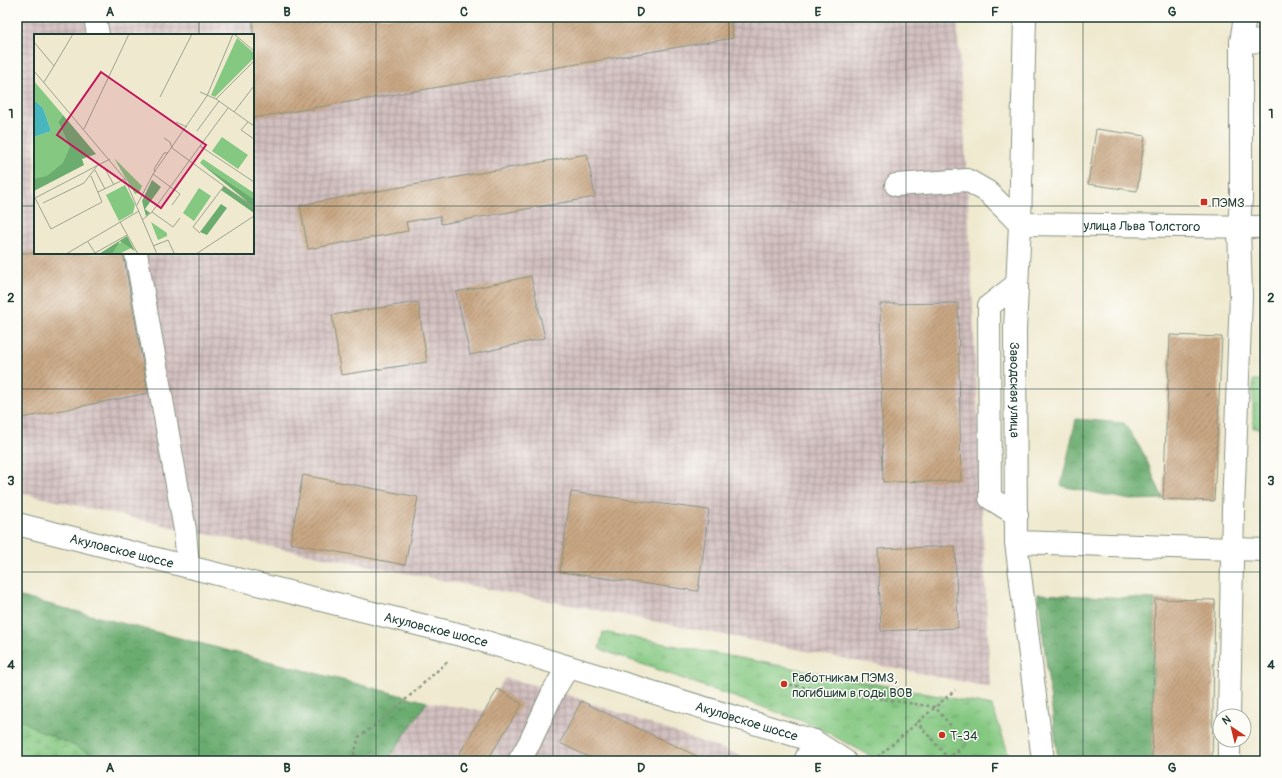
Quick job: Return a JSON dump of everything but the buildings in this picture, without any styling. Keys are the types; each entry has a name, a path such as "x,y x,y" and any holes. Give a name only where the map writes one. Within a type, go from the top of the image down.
{"street":[{"path":"95,17 98,34"},
{"name":"Заводская улица","path":"1025,17 1020,224 1015,330 1016,542 1043,761"},
{"path":"1230,708 1232,548 1241,296 1239,226 1241,198 1241,42 1245,17"},
{"path":"1241,42 1265,41"},
{"path":"896,184 967,180 988,192 1020,224"},
{"name":"улица Льва Толстого","path":"1020,224 1265,227"},
{"path":"136,254 185,530 188,567"},
{"path":"1017,284 989,306 986,498 1017,516"},
{"name":"Акуловское шоссе","path":"17,524 473,638 814,742 845,761"},
{"path":"1016,542 1265,550"},
{"path":"519,761 530,742 554,690 568,667"},
{"path":"805,761 814,742"},
{"path":"1229,748 1229,761"}],"path":[{"path":"352,761 359,737 392,712 473,638"},
{"path":"784,684 935,707 966,744 948,758 917,722"},
{"path":"873,761 955,690"},
{"path":"957,751 965,761"}],"shaded area":[{"path":"17,17 957,17 967,180 990,687 185,530 17,492"},
{"path":"505,678 554,690 756,761 387,761 427,702 484,711"}],"green space":[{"path":"1253,380 1265,380 1265,428 1253,428"},
{"path":"1076,419 1124,423 1144,454 1163,499 1130,500 1061,486"},
{"path":"1038,594 1155,599 1152,761 1058,761"},
{"path":"17,596 427,702 387,761 108,761 36,729 17,717"},
{"path":"603,632 992,706 1008,752 1009,761 880,761 813,725 599,649"},
{"path":"17,717 36,729 108,761 17,761"}],"place":[{"name":"ПЭМЗ","path":"1204,202"},
{"name":"Работникам ПЭМЗ, погибшим в годы ВОВ","path":"784,684"},
{"name":"Т-34","path":"942,735"}]}
